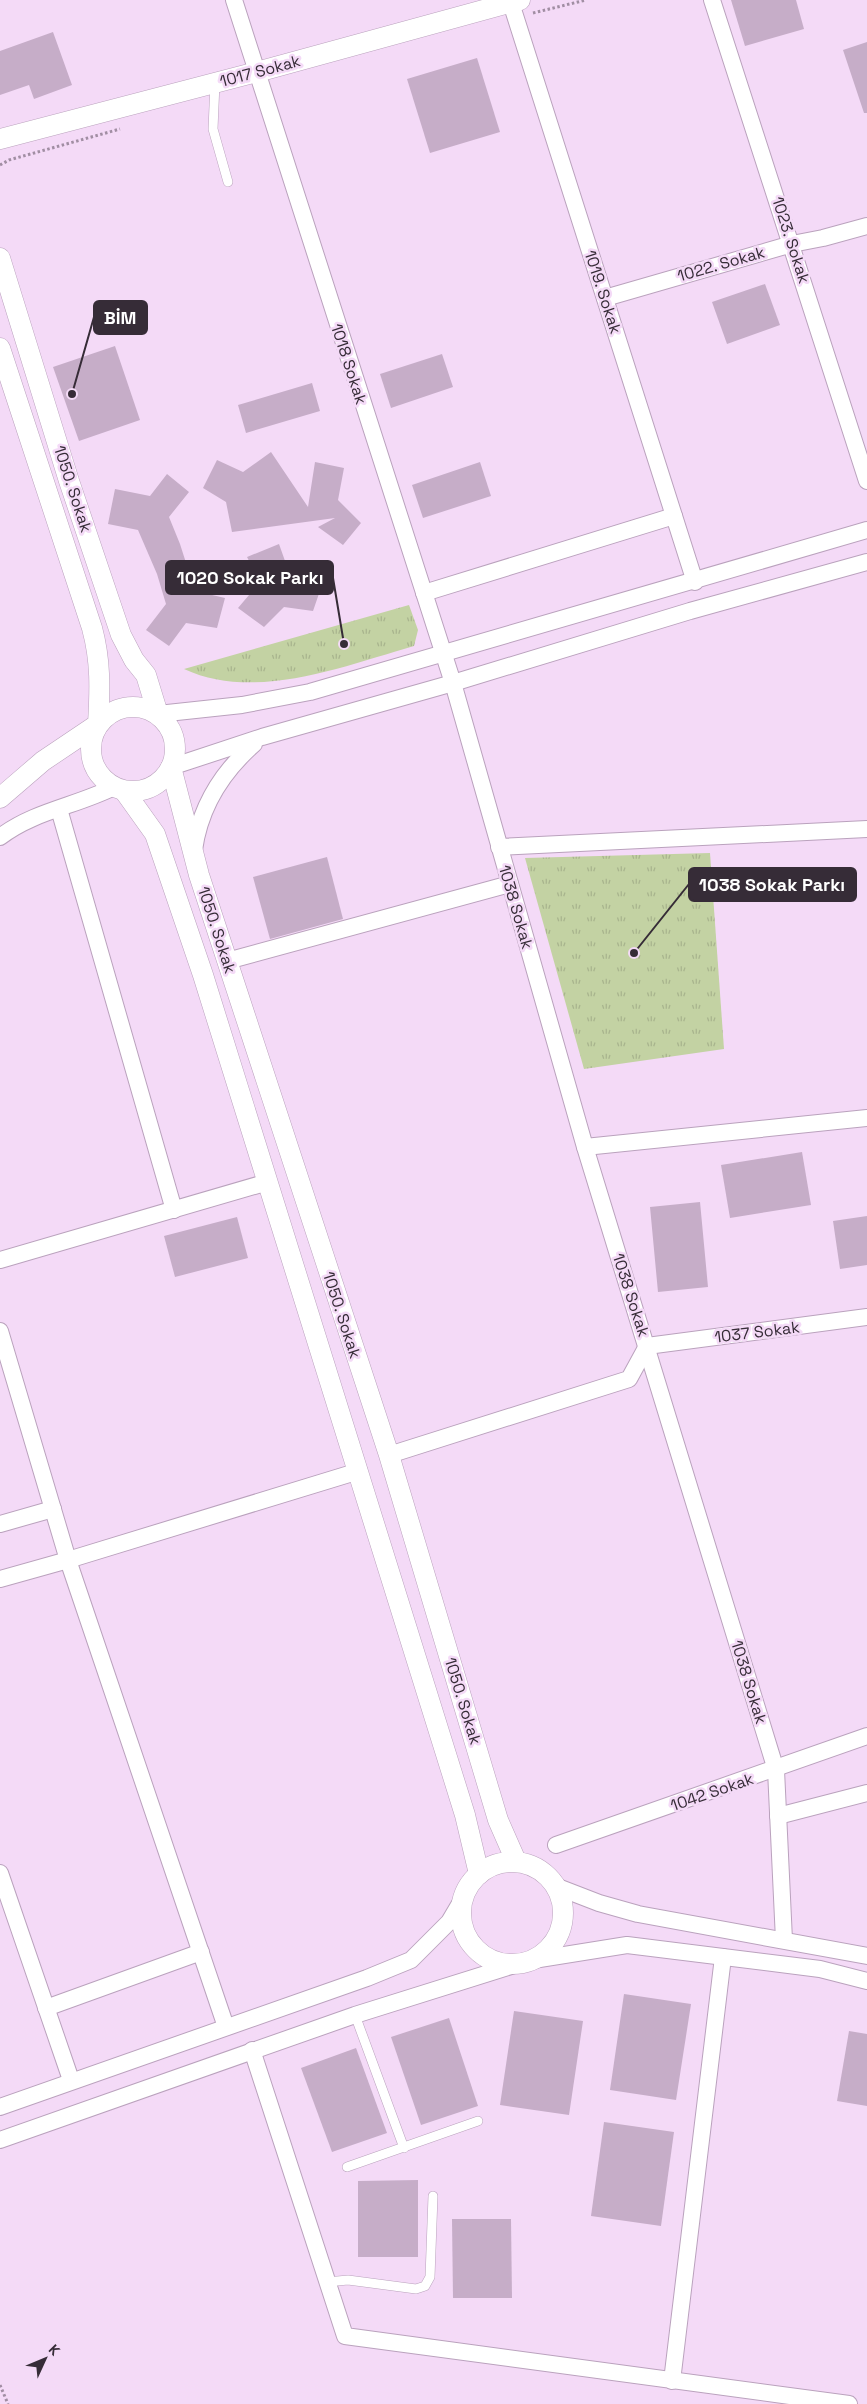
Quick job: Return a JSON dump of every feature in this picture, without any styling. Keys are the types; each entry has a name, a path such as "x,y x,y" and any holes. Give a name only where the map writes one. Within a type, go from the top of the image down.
{"street":[{"name":"1018 Sokak","path":"234,0 443,655"},
{"name":"1023. Sokak","path":"712,0 867,481"},
{"name":"1017 Sokak","path":"0,139 257,72 515,1"},
{"name":"1019. Sokak","path":"515,1 605,298 695,582"},
{"name":"1022. Sokak","path":"605,298 792,244 867,226"},
{"name":"1050. Sokak","path":"0,258 69,481 121,634 134,660 146,676 158,714"},
{"name":"1050. Sokak","path":"0,348 99,653 98,724"},
{"path":"424,593 674,516"},
{"path":"0,798 43,761 98,724 110,713 124,708 138,707 158,714 242,705 310,692 695,582 867,530"},
{"path":"171,767 262,737 453,683 690,611 867,562"},
{"name":"1038 Sokak","path":"443,655 453,683 584,1147 647,1346 776,1770 784,1940"},
{"path":"0,837 17,824 58,809 119,789 149,789 160,782 171,767 174,759 175,745 172,732 158,714"},
{"path":"98,724 93,735 90,750 93,764 99,776 119,789"},
{"path":"194,850 196,833 211,794 238,758 262,737"},
{"name":"1050. Sokak","path":"171,767 227,961 389,1455 498,1820 516,1861"},
{"name":"1050. Sokak","path":"119,789 155,834 169,872 359,1471 465,1815 480,1874"},
{"path":"58,809 174,1210"},
{"path":"499,847 867,829"},
{"path":"227,961 510,884"},
{"path":"584,1147 867,1118"},
{"path":"0,1260 268,1182"},
{"name":"1037 Sokak","path":"647,1346 867,1317"},
{"path":"0,1332 68,1560 226,2027"},
{"path":"389,1455 630,1379 647,1346"},
{"path":"0,1579 359,1471"},
{"path":"0,1524 53,1509"},
{"name":"1042 Sokak","path":"556,1845 776,1770 867,1736"},
{"path":"778,1816 867,1793"},
{"path":"0,2107 71,2080 367,1978 411,1960 449,1922 470,1884 480,1874 498,1863 516,1861 533,1866 548,1876 555,1886 563,1906 563,1922 558,1937 548,1950 519,1964 503,1963 488,1958 475,1948 466,1935 461,1918 462,1900"},
{"path":"0,1873 71,2080"},
{"path":"555,1886 599,1903 638,1914 867,1956"},
{"path":"0,2140 355,2015 527,1961 627,1945 820,1969 867,1981"},
{"path":"46,2008 201,1952"},
{"path":"672,2381 723,1957"},
{"path":"252,2050 345,2336 849,2404"}],"lane":[{"path":"215,83 213,129 228,182"},
{"path":"355,2015 404,2148"},
{"path":"348,2167 478,2121"},
{"path":"327,2282 348,2280 416,2290 425,2286 430,2277 433,2196"}],"path":[{"path":"0,2385 8,2404"}],"green space":[{"path":"409,605 418,630 414,646 359,663 329,671 270,681 240,682 211,678 184,669"},
{"path":"710,853 724,1049 584,1069 525,858"}],"building":[{"path":"731,0 796,0 804,29 745,46"},
{"path":"53,32 72,85 34,99 29,85 0,95 0,51"},
{"path":"867,42 867,113 864,113 843,50"},
{"path":"477,58 500,132 430,153 407,79"},
{"path":"765,284 780,325 727,344 712,302"},
{"path":"115,346 140,420 79,441 53,367"},
{"path":"442,354 453,387 391,408 380,374"},
{"path":"312,383 320,411 246,433 238,405"},
{"path":"271,452 308,507 315,462 344,468 338,500 361,523 343,545 318,527 335,518 232,532 226,502 203,488 217,460 243,472"},
{"path":"480,462 491,496 423,518 412,485"},
{"path":"167,474 189,492 169,517 195,591 225,598 217,628 186,623 169,646 146,630 166,604 157,574 138,530 108,524 115,489 150,496"},
{"path":"279,544 290,575 323,582 313,611 284,607 264,627 238,608 260,582 247,557"},
{"path":"327,857 343,919 270,939 253,877"},
{"path":"802,1152 811,1205 730,1218 721,1165"},
{"path":"700,1202 708,1287 658,1292 650,1207"},
{"path":"867,1216 867,1265 840,1269 833,1221"},
{"path":"237,1217 248,1258 175,1277 164,1236"},
{"path":"624,1994 691,2004 676,2100 610,2090"},
{"path":"514,2011 583,2021 569,2115 500,2105"},
{"path":"449,2018 478,2106 421,2125 391,2037"},
{"path":"849,2031 867,2034 867,2106 837,2101"},
{"path":"356,2048 387,2133 332,2152 301,2068"},
{"path":"604,2122 674,2132 661,2226 591,2216"},
{"path":"418,2180 418,2257 358,2257 358,2181"},
{"path":"452,2219 511,2219 512,2298 453,2298"}],"place":[{"name":"BİM","path":"72,394"},
{"name":"1020 Sokak Parkı","path":"344,644"},
{"name":"1038 Sokak Parkı","path":"634,953"}]}
